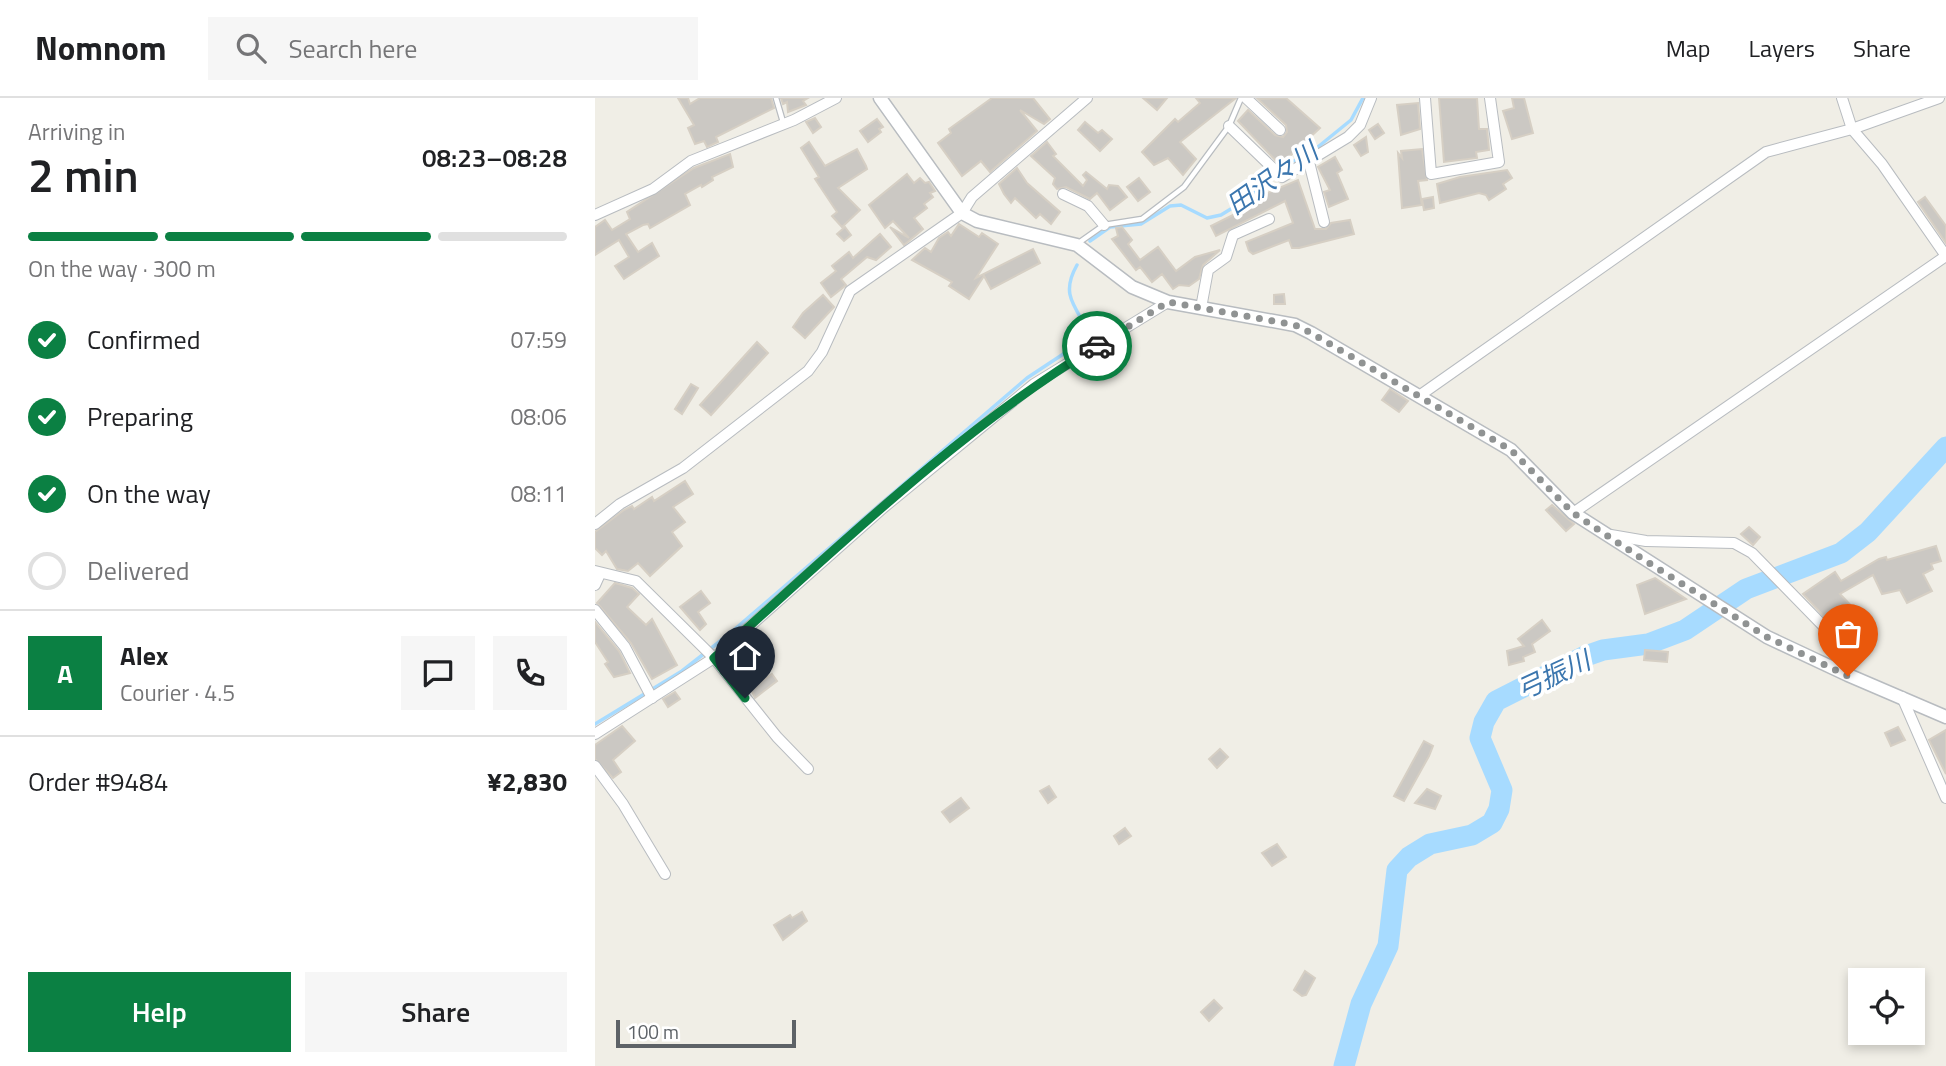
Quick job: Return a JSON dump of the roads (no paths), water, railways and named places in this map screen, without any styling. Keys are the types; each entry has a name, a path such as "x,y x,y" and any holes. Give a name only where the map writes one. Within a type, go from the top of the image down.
{"street":[{"path":"595,215 653,189 691,161 836,98"},
{"path":"880,98 962,213 977,221 1077,245 1132,287 1168,302 1295,325 1511,450 1573,513 1767,637 1848,676 1946,717"},
{"path":"595,524 620,504 683,468 809,371 822,352 850,290 962,213 972,197 1087,98"},
{"path":"1243,98 1280,131"},
{"path":"1229,126 1282,177 1348,137 1360,125 1371,98"},
{"path":"1425,98 1431,174 1499,162 1490,98"},
{"path":"1573,513 1946,256 1882,164 1852,129 1842,98"},
{"path":"1419,396 1766,152 1852,129 1938,98"},
{"path":"1309,162 1324,222"},
{"path":"1063,194 1088,206 1104,225"},
{"path":"1201,308 1208,270 1226,257 1233,235 1269,219"},
{"path":"595,734 713,658 883,508 1034,384 1168,302"},
{"path":"1605,534 1646,541 1734,544 1752,552 1837,640"},
{"path":"595,585 598,573 636,581 713,658 777,737 809,769"},
{"path":"595,610 625,647 652,697"},
{"path":"1902,697 1946,798"},
{"path":"595,766 623,804 665,874"}],"lane":[{"path":"776,98 783,122"},
{"path":"1077,245 1104,225 1142,219 1184,187 1229,126 1243,98"}],"waterway":[{"name":"田沢々川","path":"1090,241 1110,227 1141,224 1170,206 1181,205 1207,218 1221,215 1247,199 1283,165 1308,155 1351,120 1363,98"},
{"name":"田沢々川","path":"595,724 682,671 728,635 1027,378 1086,339 1088,330 1069,291 1077,265"},
{"name":"弓振川","path":"1344,1066 1361,1004 1388,946 1397,870 1409,857 1430,844 1472,835 1492,823 1499,809 1502,790 1480,738 1484,722 1496,701 1583,657 1603,650 1648,644 1685,630 1746,589 1841,553 1868,532 1946,447"}]}
